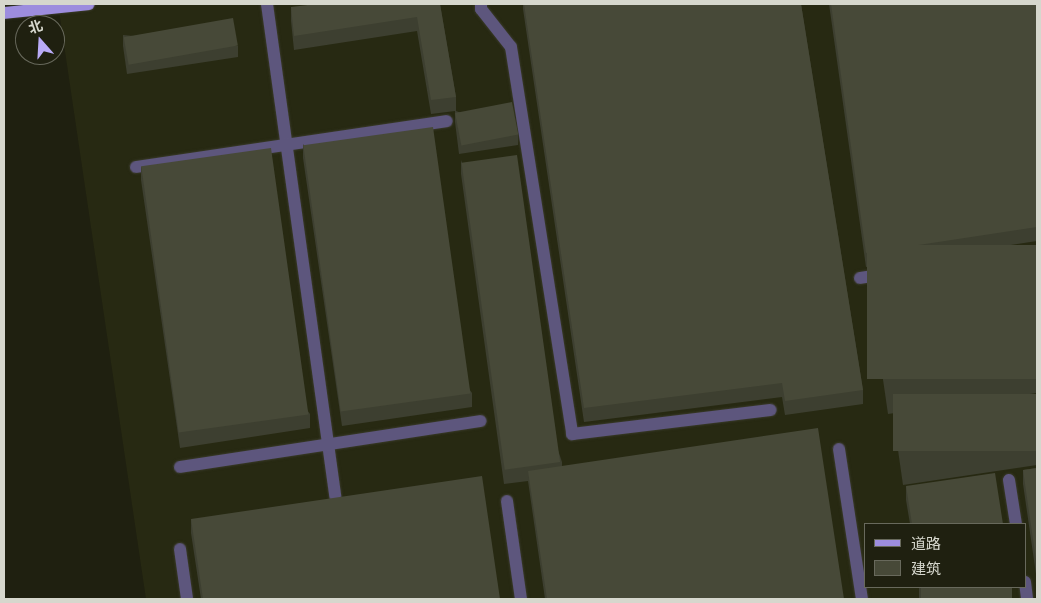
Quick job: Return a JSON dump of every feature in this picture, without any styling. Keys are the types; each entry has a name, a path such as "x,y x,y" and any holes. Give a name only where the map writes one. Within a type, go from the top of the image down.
{"main road":[{"path":"4,13 89,4"}],"lane":[{"path":"267,4 335,496"},
{"path":"481,4 481,9 511,47 572,434 770,410"},
{"path":"136,167 447,122"},
{"path":"860,278 900,272"},
{"path":"180,467 481,422"},
{"path":"839,449 862,599"},
{"path":"1010,480 1016,523"},
{"path":"507,501 521,599"},
{"path":"180,549 187,599"}],"shaded area":[{"path":"58,4 1037,4 1037,599 146,599 65,51 65,15 60,15"}],"building":[{"path":"316,4 440,4 456,97 431,100 417,17 294,36 291,7"},
{"path":"524,4 801,4 863,390 785,401 782,383 584,408"},
{"path":"831,4 1037,4 1037,227 866,253"},
{"path":"233,18 238,46 129,65 124,37"},
{"path":"512,102 518,134 461,145 455,113"},
{"path":"433,127 470,393 341,412 303,145"},
{"path":"271,148 308,414 179,433 141,166"},
{"path":"517,155 560,462 505,470 462,163"},
{"path":"867,245 1037,245 1037,379 867,379"},
{"path":"893,394 1037,394 1037,451 893,451"},
{"path":"818,428 844,599 547,599 528,471"},
{"path":"1037,468 1037,567 1023,470"},
{"path":"995,473 1003,523 912,523 906,486"},
{"path":"482,476 500,599 203,599 191,519"},
{"path":"921,588 1012,588 1012,599 921,599"}]}
